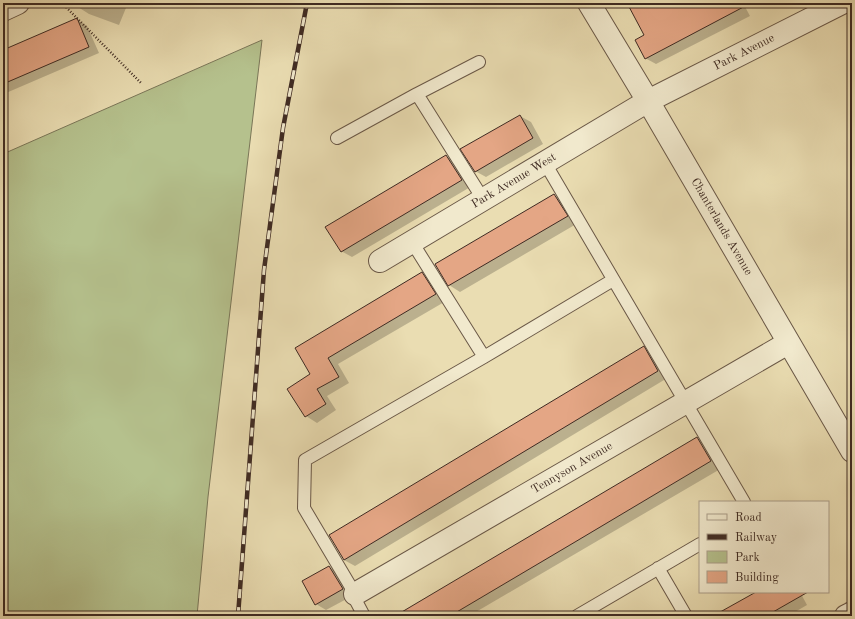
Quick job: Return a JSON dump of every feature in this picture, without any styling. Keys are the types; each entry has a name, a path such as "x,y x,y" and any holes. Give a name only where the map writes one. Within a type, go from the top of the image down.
{"street":[{"path":"3,10 18,3"},
{"name":"Chanterlands Avenue","path":"589,3 852,451"},
{"name":"Park Avenue","path":"648,102 842,3"},
{"name":"Park Avenue West","path":"380,261 648,102"},
{"name":"Tennyson Avenue","path":"355,594 788,342"},
{"path":"846,616 852,613"}],"lane":[{"path":"337,138 479,62"},
{"path":"417,94 483,200"},
{"path":"545,163 743,501"},
{"path":"412,242 484,357"},
{"path":"364,616 355,599 355,594 304,508 305,460 484,357 613,280"},
{"path":"577,616 699,545"},
{"path":"658,568 686,616"}],"path":[{"path":"62,3 141,83"}],"green space":[{"path":"262,40 208,497 197,616 3,616 3,154"}],"building":[{"path":"627,3 751,3 645,59 635,40 644,35"},
{"path":"77,18 89,47 3,84 3,50"},
{"path":"520,115 533,138 475,172 460,149"},
{"path":"446,155 462,180 341,252 325,227"},
{"path":"554,194 568,216 448,286 435,264"},
{"path":"422,272 436,294 328,358 339,377 317,389 326,404 305,417 287,389 310,374 295,348"},
{"path":"644,346 658,371 344,560 329,535"},
{"path":"697,437 711,461 575,542 450,616 395,616"},
{"path":"329,566 343,589 315,605 302,581"},
{"path":"754,593 806,593 766,616 713,616"}],"railway":[{"path":"238,616 264,270 283,128 307,3"}]}
